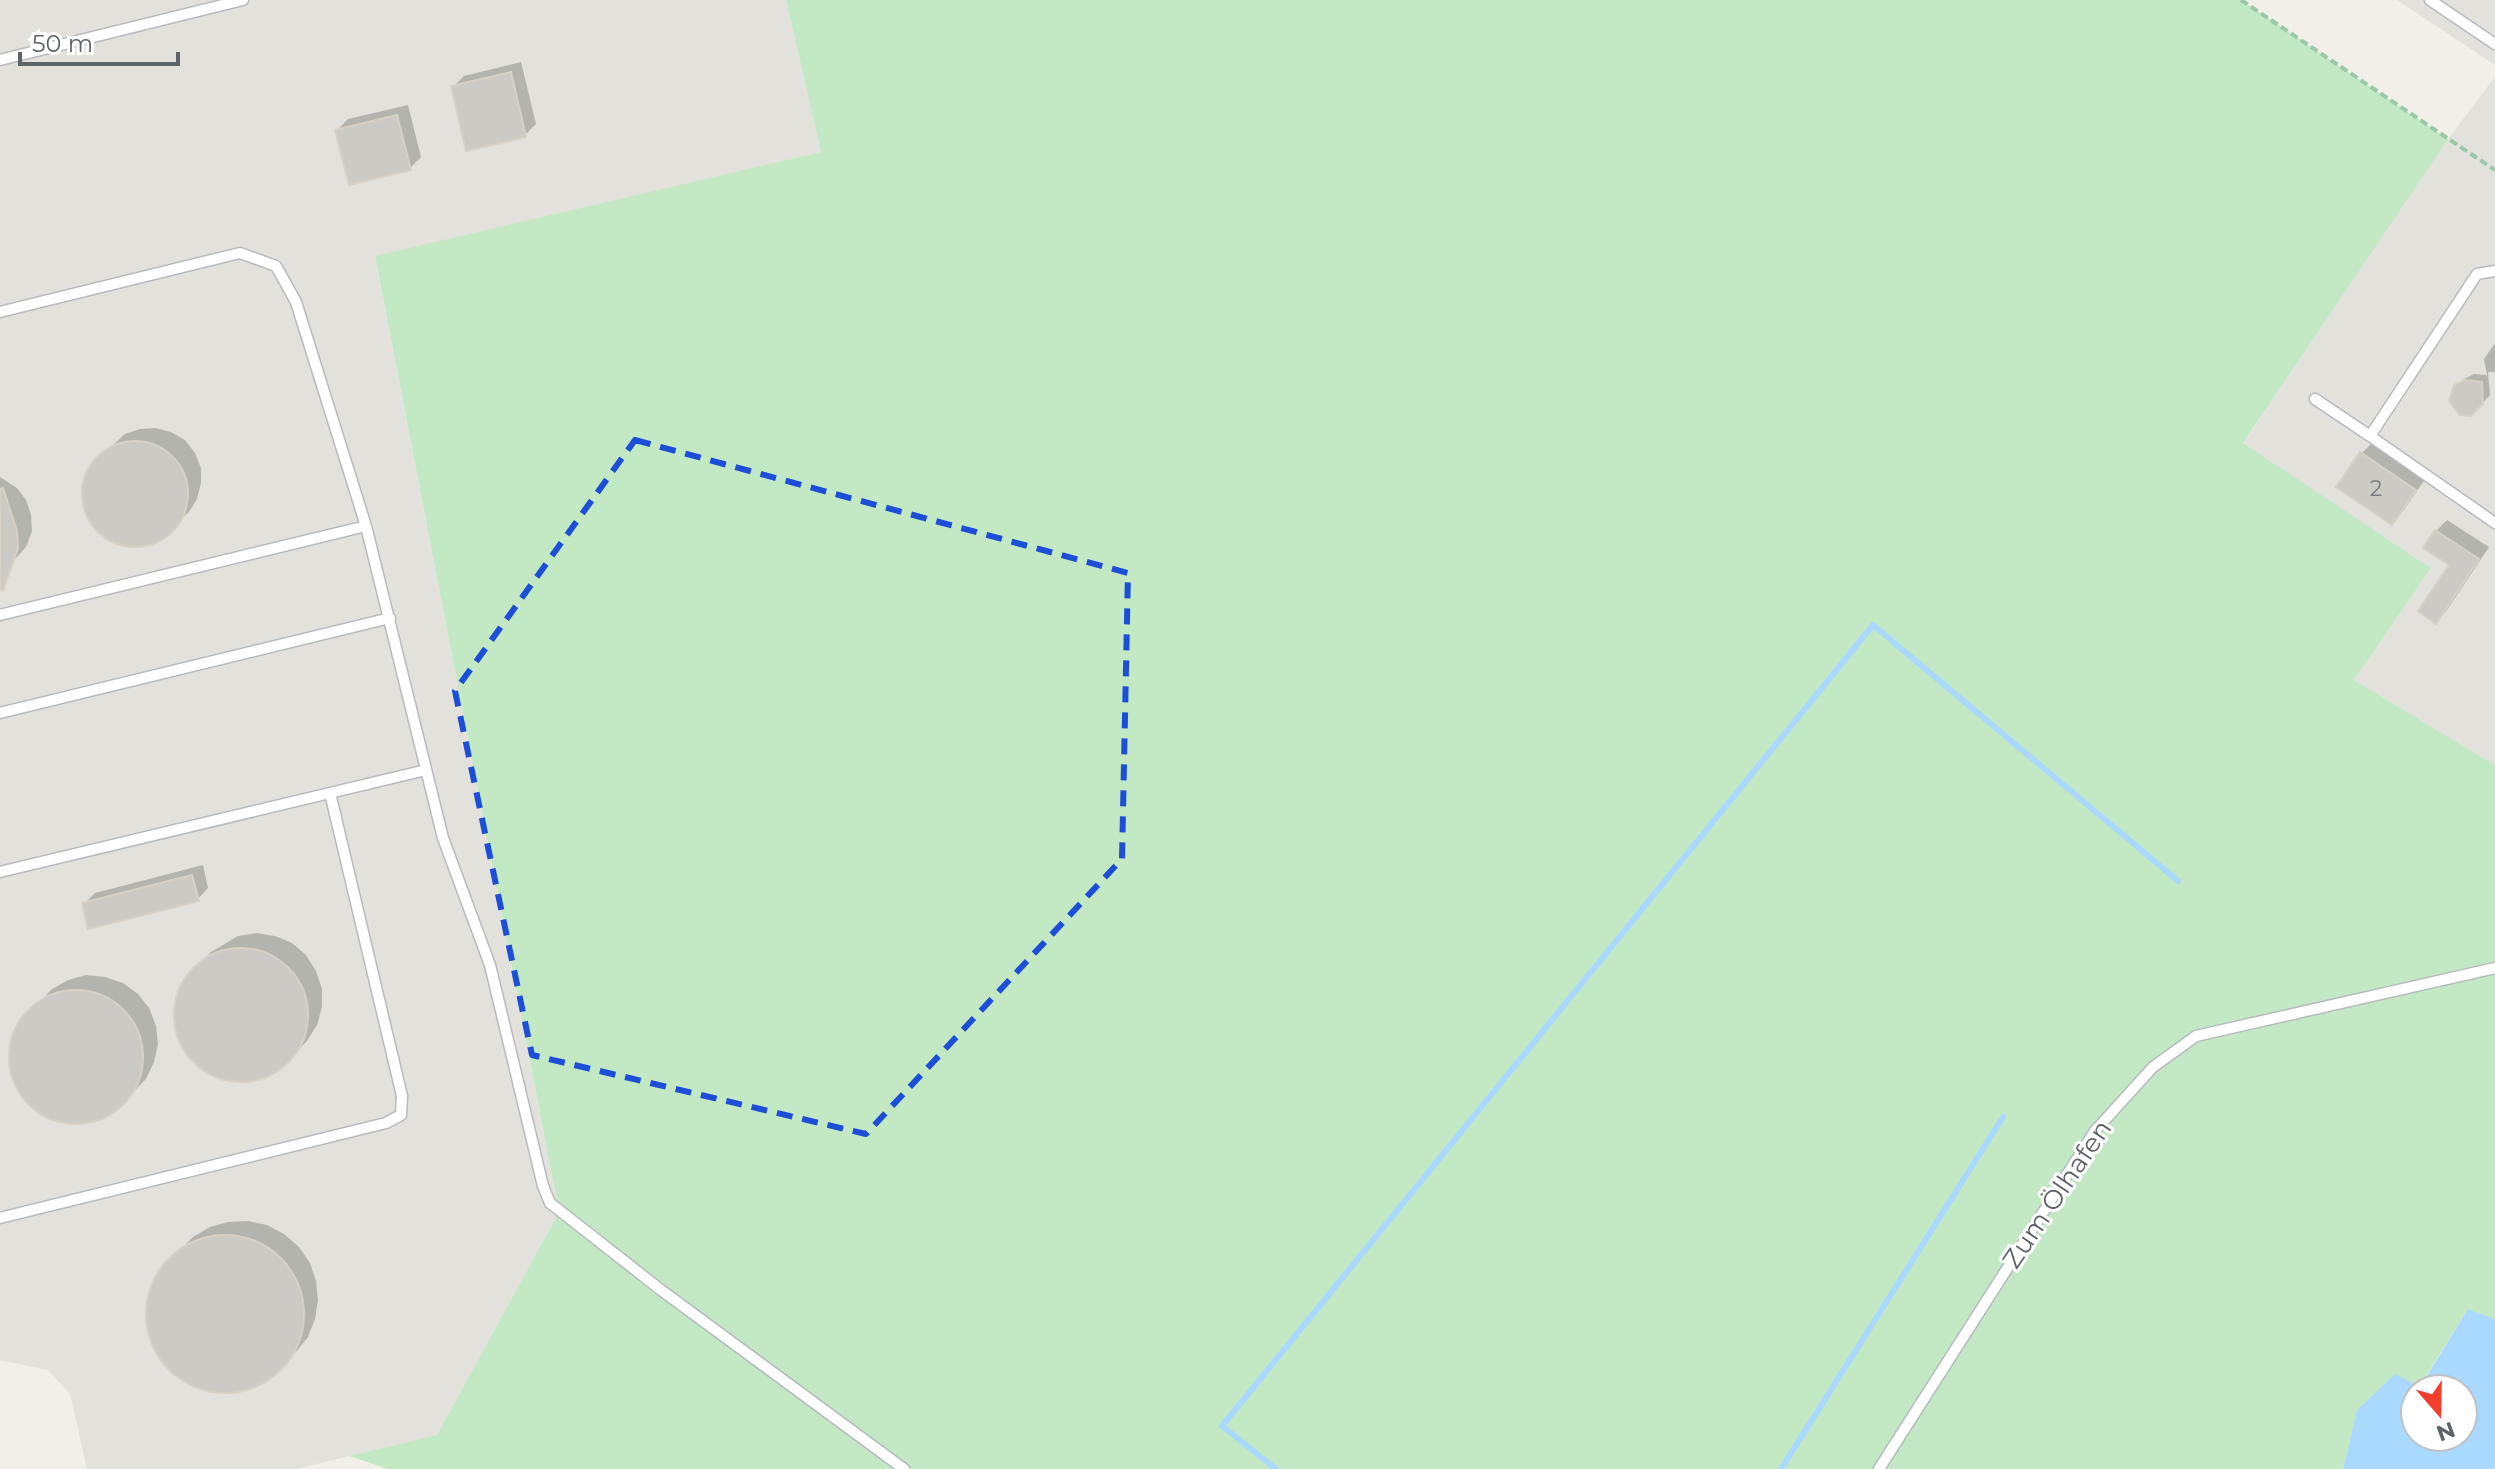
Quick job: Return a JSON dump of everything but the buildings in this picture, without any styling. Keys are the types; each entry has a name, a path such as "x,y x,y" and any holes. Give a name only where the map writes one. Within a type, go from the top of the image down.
{"lane":[{"path":"0,60 224,2 243,0"},
{"path":"2430,0 2495,44"},
{"path":"0,312 240,253 276,266 296,302 366,526 443,838 490,965 543,1186 550,1203 661,1290 904,1469"},
{"path":"2370,436 2477,274 2495,271"},
{"path":"2315,399 2495,523"},
{"path":"0,615 366,526"},
{"path":"0,713 390,618"},
{"path":"0,872 426,770"},
{"path":"0,1218 386,1123 401,1115 402,1096 330,793"},
{"name":"Zum Ölhafen","path":"1879,1469 2095,1131 2153,1067 2196,1036 2495,968"}],"path":[{"path":"2241,0 2495,170"}],"highlighted area":[{"path":"635,440 1128,573 1122,859 866,1134 532,1055 455,691"}],"shaded area":[{"path":"0,0 786,0 821,152 375,257 559,1212 437,1435 296,1469 87,1469 70,1394 48,1370 0,1360"},
{"path":"2397,0 2495,0 2495,65"},
{"path":"2495,77 2495,765 2354,680 2431,568 2243,444 2430,163"}],"green space":[{"path":"786,0 2241,0 2448,139 2243,443 2431,568 2354,680 2495,765 2495,1319 2468,1309 2428,1373 2395,1375 2357,1410 2343,1469 388,1469 349,1456 437,1435 559,1212 375,256 821,152"}],"water":[{"path":"2468,1309 2495,1319 2495,1469 2343,1469 2357,1410 2395,1374 2399,1376 2399,1453 2479,1453 2479,1373 2429,1373"}],"waterway":[{"path":"1276,1469 1222,1426 1873,625 2178,881"},
{"path":"1781,1469 2003,1117"}]}
